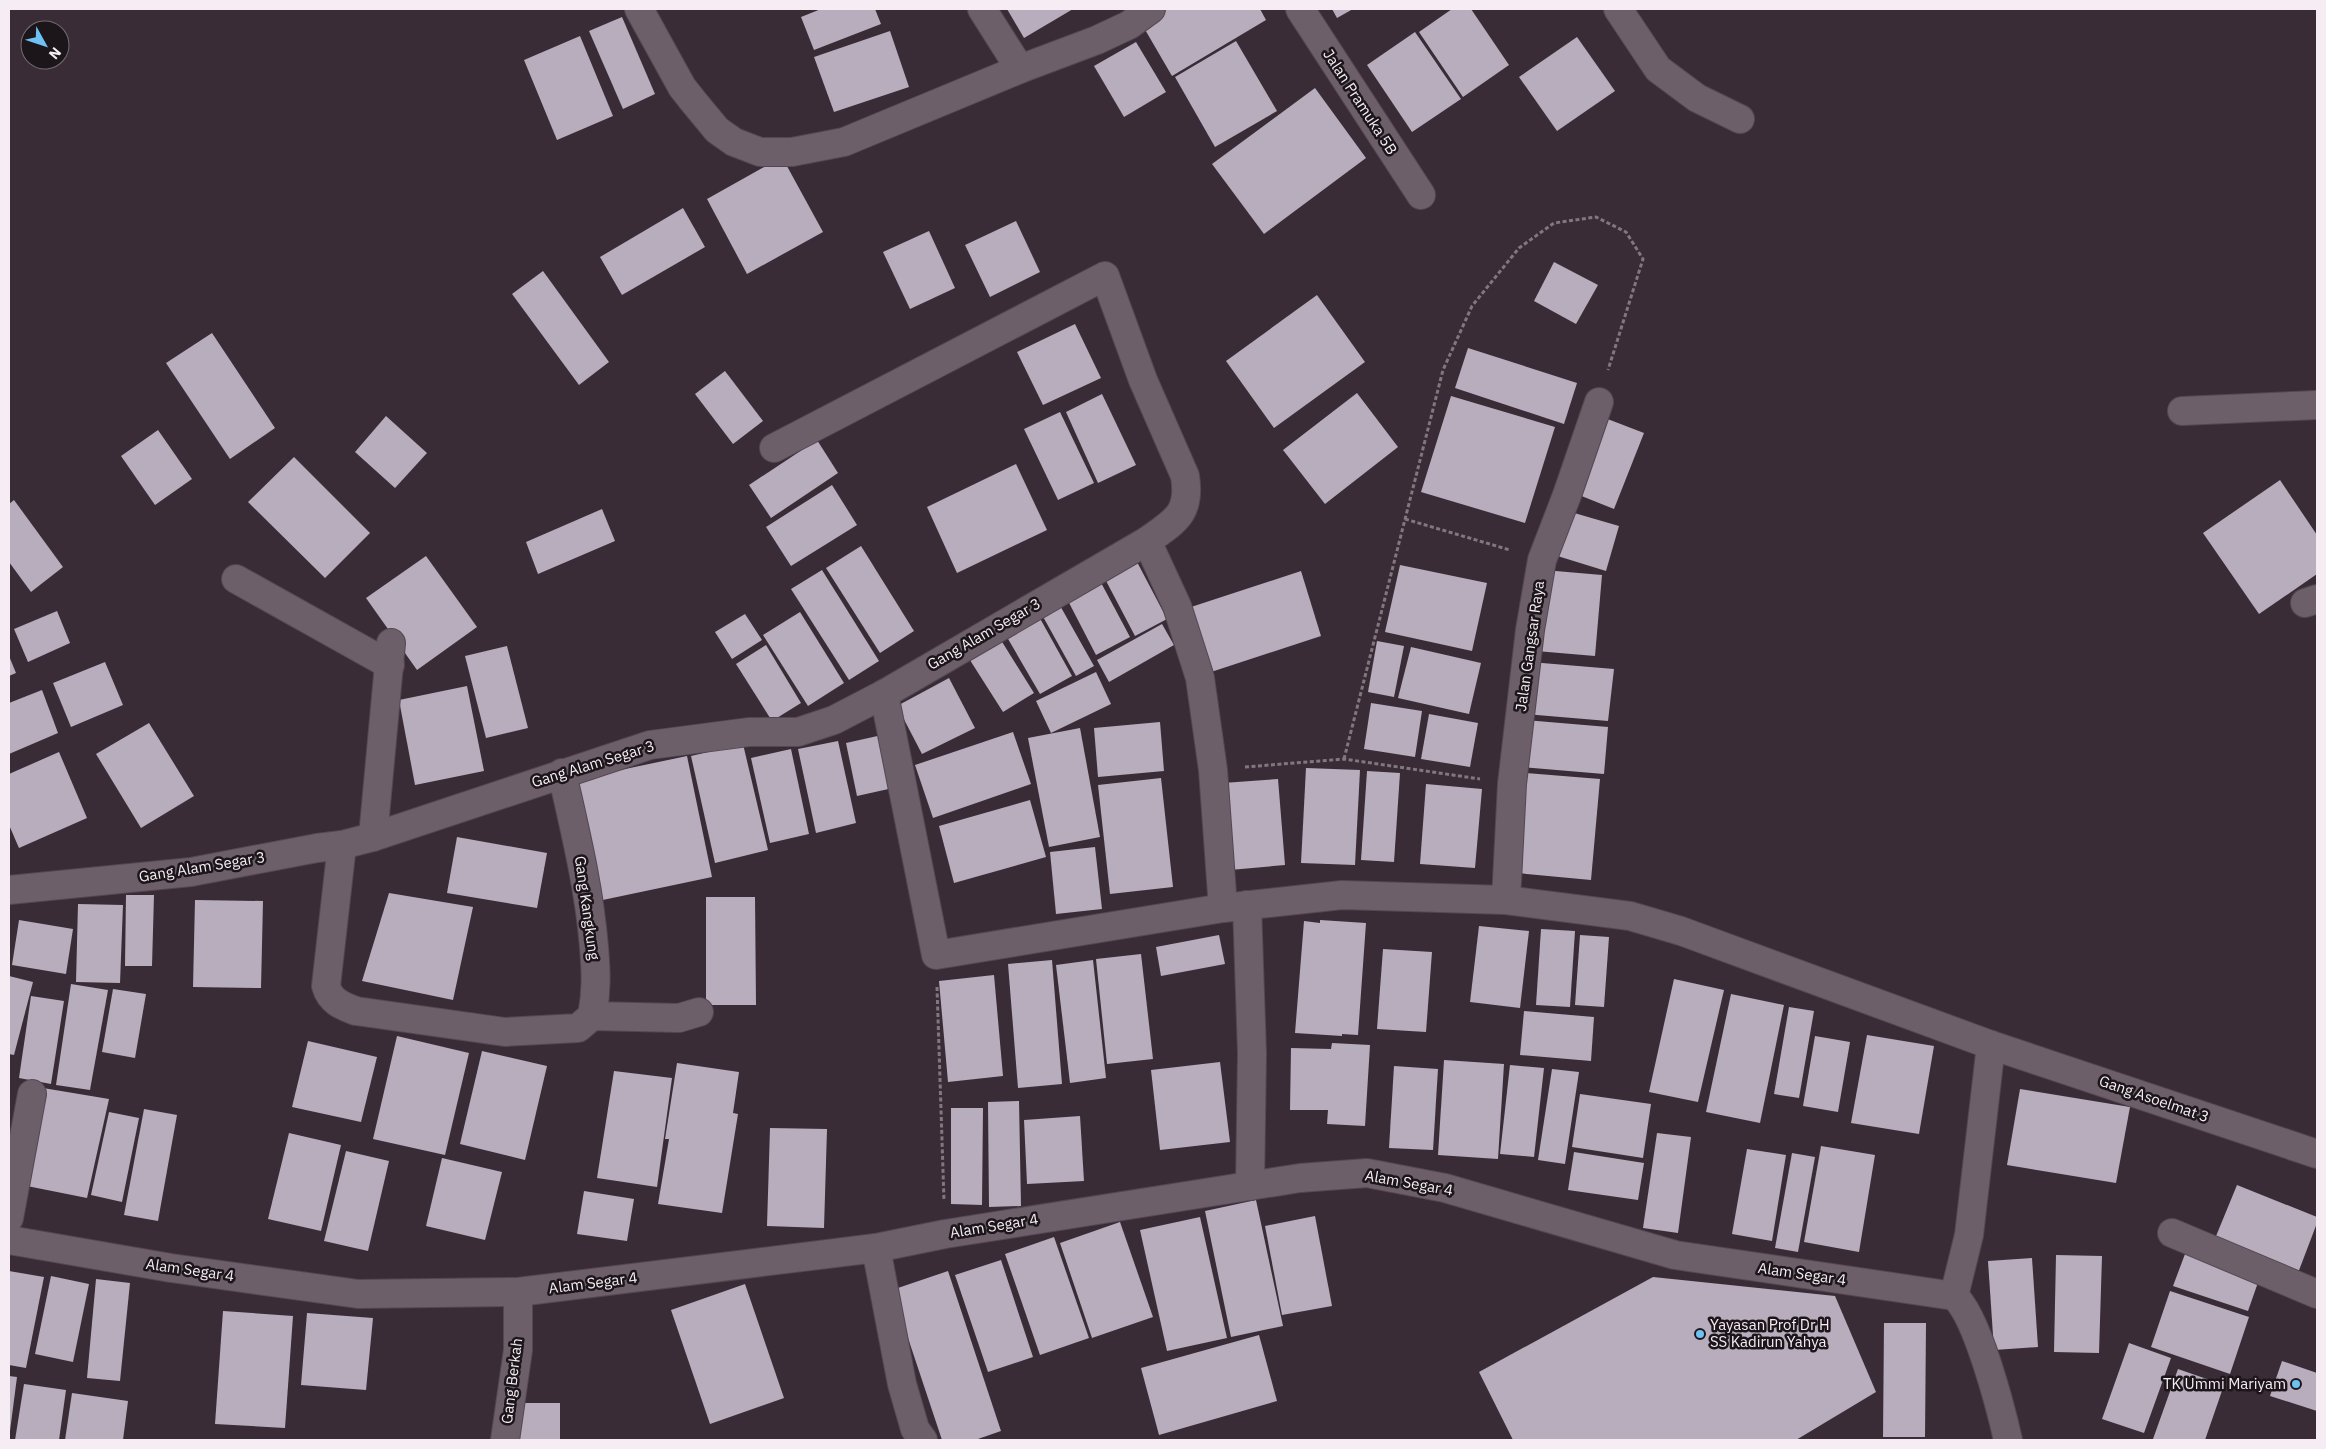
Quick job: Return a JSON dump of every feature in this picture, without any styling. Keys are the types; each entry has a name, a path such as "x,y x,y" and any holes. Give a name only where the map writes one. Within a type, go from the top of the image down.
{"street":[{"path":"638,9 682,88 693,101 718,130 734,142 760,152 792,152 844,142 1020,69 1097,40 1129,25 1151,9"},
{"path":"982,9 1020,69"},
{"name":"Jalan Pramuka 5B","path":"1300,9 1421,195"},
{"path":"1618,9 1658,69 1698,98 1740,119"},
{"name":"Gang Alam Segar 3","path":"9,890 191,872 316,848 342,845 373,837 650,744 749,732 798,732 834,720 884,694 1147,541 1172,523 1186,506 1187,492 1184,476 1143,380 1105,276 774,448"},
{"name":"Jalan Gangsar Raya","path":"1506,900 1512,784 1530,630 1542,560 1568,495 1599,402"},
{"path":"2182,411 2317,405"},
{"path":"1147,541 1178,606 1200,678 1235,906 1252,1053 1250,1186"},
{"path":"236,579 390,654 373,837"},
{"path":"884,694 936,955"},
{"name":"Gang Kangkung","path":"562,773 587,883 591,915 597,992 592,1016"},
{"path":"342,845 326,986 331,998 356,1012 505,1032 578,1028 592,1016 680,1018 699,1012"},
{"name":"Gang Asoelmat 3","path":"936,955 1235,906 1342,895 1506,900 1630,916 1681,931 1991,1045 2317,1154"},
{"path":"1991,1045 1970,1226 1959,1302 1995,1390 2008,1440"},
{"path":"9,1218 32,1094"},
{"name":"Alam Segar 4","path":"9,1240 171,1268 358,1294 518,1292 876,1248 945,1234 1300,1178 1366,1173 1445,1188 1674,1255 1959,1302"},
{"path":"2172,1232 2317,1294"},
{"path":"876,1248 902,1384 915,1429 924,1440"},
{"name":"Gang Berkah","path":"505,1440 518,1350 518,1292"}],"path":[{"path":"1344,759 1442,370 1472,306 1519,248 1554,223 1596,217 1626,232 1643,259 1599,402"},
{"path":"1405,519 1542,560"},
{"path":"1213,770 1344,759 1512,784"},
{"path":"936,955 945,1234"}],"building":[{"path":"821,9 875,9 881,24 814,50 801,17"},
{"path":"1007,9 1073,9 1024,38"},
{"path":"1162,9 1260,9 1266,20 1172,76 1140,21"},
{"path":"1332,9 1353,9 1337,18"},
{"path":"1452,9 1471,9 1509,65 1463,97 1419,32"},
{"path":"622,17 655,94 623,109 589,31"},
{"path":"890,31 909,87 834,112 814,57"},
{"path":"1415,32 1461,99 1412,132 1367,65"},
{"path":"580,36 613,116 557,140 524,60"},
{"path":"1577,37 1615,91 1557,131 1519,77"},
{"path":"1236,41 1277,111 1215,147 1175,77"},
{"path":"1136,42 1166,92 1124,117 1094,66"},
{"path":"1315,88 1366,158 1264,234 1212,164"},
{"path":"782,157 823,232 747,274 707,199"},
{"path":"683,208 705,247 622,295 600,257"},
{"path":"1016,221 1040,272 990,297 965,245"},
{"path":"929,231 955,288 910,309 883,252"},
{"path":"1554,262 1598,285 1576,324 1534,301"},
{"path":"543,271 609,362 579,385 512,294"},
{"path":"1317,295 1365,362 1274,428 1226,361"},
{"path":"1075,324 1101,378 1043,405 1017,352"},
{"path":"212,333 275,428 230,459 166,363"},
{"path":"1468,348 1577,383 1564,424 1455,388"},
{"path":"725,371 763,421 733,444 695,394"},
{"path":"1357,393 1398,447 1325,504 1283,450"},
{"path":"1102,394 1136,465 1098,483 1066,412"},
{"path":"1451,396 1555,427 1525,523 1421,492"},
{"path":"1060,412 1094,483 1058,500 1024,429"},
{"path":"386,416 427,453 395,488 355,452"},
{"path":"1605,418 1644,433 1614,509 1574,493"},
{"path":"158,430 192,479 155,505 121,456"},
{"path":"817,440 838,473 771,518 749,485"},
{"path":"294,457 370,533 325,578 248,502"},
{"path":"1016,464 1047,530 957,573 927,507"},
{"path":"2280,480 2317,535 2317,574 2259,614 2203,533"},
{"path":"832,485 857,525 791,566 766,527"},
{"path":"14,500 63,567 31,592 9,562 9,504"},
{"path":"602,509 615,541 538,574 526,542"},
{"path":"1564,510 1619,526 1606,571 1551,554"},
{"path":"861,546 914,631 880,653 826,568"},
{"path":"426,556 477,627 417,670 366,598"},
{"path":"1136,560 1167,619 1135,636 1104,577"},
{"path":"1400,565 1487,583 1472,651 1385,632"},
{"path":"822,570 879,661 849,680 791,589"},
{"path":"1544,570 1602,575 1595,656 1536,651"},
{"path":"1301,571 1321,636 1208,673 1188,608"},
{"path":"1098,577 1130,637 1096,655 1065,595"},
{"path":"1058,602 1094,666 1076,676 1041,613"},
{"path":"57,611 70,643 28,662 14,629"},
{"path":"800,612 844,683 808,706 763,635"},
{"path":"1037,613 1072,676 1040,694 1004,632"},
{"path":"745,614 762,640 732,659 715,632"},
{"path":"1162,624 1174,645 1109,682 1097,660"},
{"path":"999,637 1034,693 1003,712 968,657"},
{"path":"1377,641 1404,646 1394,697 1368,692"},
{"path":"766,645 801,703 772,721 736,664"},
{"path":"507,646 528,728 486,738 465,656"},
{"path":"1411,647 1481,663 1469,714 1398,698"},
{"path":"9,656 16,673 9,676"},
{"path":"105,662 123,705 71,727 53,683"},
{"path":"1530,662 1614,669 1608,721 1525,714"},
{"path":"1096,672 1111,704 1051,733 1036,701"},
{"path":"949,678 975,728 922,754 897,706"},
{"path":"467,686 484,771 415,785 399,700"},
{"path":"42,690 58,733 9,754 9,703"},
{"path":"1371,703 1422,711 1415,757 1364,749"},
{"path":"1429,714 1478,723 1470,767 1421,759"},
{"path":"1525,720 1608,727 1604,774 1520,767"},
{"path":"1160,722 1164,771 1098,777 1094,728"},
{"path":"149,723 194,796 141,828 96,754"},
{"path":"1080,728 1100,837 1049,847 1028,738"},
{"path":"1013,732 1031,784 933,818 915,765"},
{"path":"882,735 893,788 857,796 846,743"},
{"path":"838,741 856,823 816,833 798,749"},
{"path":"743,744 768,850 715,863 691,756"},
{"path":"791,749 809,834 770,843 751,758"},
{"path":"59,752 87,818 19,848 9,825 9,774"},
{"path":"687,756 712,877 598,901 573,780"},
{"path":"1306,768 1360,770 1355,865 1301,863"},
{"path":"1367,771 1400,773 1394,862 1361,860"},
{"path":"1526,773 1600,779 1591,880 1517,873"},
{"path":"1161,778 1173,887 1110,894 1098,785"},
{"path":"1278,779 1285,865 1230,870 1223,783"},
{"path":"1426,784 1482,789 1475,868 1420,864"},
{"path":"1030,800 1046,857 954,883 939,826"},
{"path":"457,837 547,853 537,908 447,893"},
{"path":"1095,847 1102,909 1056,914 1050,852"},
{"path":"389,893 473,907 453,1000 362,981"},
{"path":"126,895 154,895 152,966 125,966"},
{"path":"706,897 755,897 756,1005 706,1005"},
{"path":"195,900 263,901 261,988 193,987"},
{"path":"78,904 123,905 120,983 76,982"},
{"path":"19,920 73,929 66,974 12,965"},
{"path":"1320,920 1366,923 1358,1035 1342,1034 1342,1036 1295,1033 1304,921 1320,923"},
{"path":"1479,926 1529,931 1520,1008 1470,1002"},
{"path":"1541,929 1575,931 1570,1007 1536,1005"},
{"path":"1219,935 1225,964 1161,976 1156,947"},
{"path":"1580,935 1609,937 1604,1007 1575,1005"},
{"path":"1383,949 1432,952 1426,1032 1377,1029"},
{"path":"1141,954 1153,1059 1107,1064 1096,959"},
{"path":"1052,960 1062,1084 1018,1088 1008,964"},
{"path":"1093,960 1106,1078 1070,1083 1056,965"},
{"path":"994,975 1003,1076 948,1082 939,981"},
{"path":"9,976 33,982 14,1055 9,1054"},
{"path":"1674,979 1724,990 1698,1102 1649,1092"},
{"path":"71,984 108,990 90,1090 56,1085"},
{"path":"113,989 146,994 135,1058 102,1052"},
{"path":"1731,994 1784,1005 1760,1123 1706,1112"},
{"path":"31,996 64,1001 51,1084 19,1078"},
{"path":"1789,1007 1814,1011 1799,1098 1774,1094"},
{"path":"1524,1011 1594,1017 1591,1061 1520,1055"},
{"path":"1867,1035 1934,1046 1919,1134 1851,1123"},
{"path":"397,1036 469,1053 445,1155 373,1139"},
{"path":"1815,1036 1850,1042 1838,1112 1803,1106"},
{"path":"308,1041 377,1057 361,1122 292,1107"},
{"path":"1332,1043 1370,1045 1365,1126 1327,1124 1328,1110 1290,1110 1291,1048 1331,1049"},
{"path":"482,1051 547,1066 525,1160 460,1144"},
{"path":"1444,1060 1504,1064 1498,1159 1438,1155"},
{"path":"1220,1062 1230,1142 1160,1150 1151,1070"},
{"path":"677,1063 739,1072 733,1113 738,1114 722,1213 658,1204 669,1139 665,1139"},
{"path":"1510,1065 1544,1068 1534,1157 1500,1154"},
{"path":"1394,1066 1438,1069 1433,1150 1389,1148"},
{"path":"1552,1069 1579,1072 1565,1164 1538,1160"},
{"path":"614,1071 672,1078 657,1187 597,1178"},
{"path":"43,1088 109,1099 87,1198 22,1185"},
{"path":"2020,1089 2130,1107 2116,1183 2007,1165"},
{"path":"1580,1094 1651,1104 1643,1158 1572,1147"},
{"path":"1019,1101 1021,1206 989,1207 988,1102"},
{"path":"951,1108 983,1108 982,1205 951,1204"},
{"path":"144,1109 177,1115 158,1221 124,1215"},
{"path":"109,1112 139,1118 122,1202 91,1195"},
{"path":"1080,1116 1084,1181 1027,1184 1024,1120"},
{"path":"770,1128 827,1129 824,1228 767,1226"},
{"path":"289,1133 341,1145 321,1231 268,1219"},
{"path":"1657,1133 1691,1137 1678,1233 1643,1228"},
{"path":"1821,1146 1875,1155 1859,1252 1804,1242"},
{"path":"1747,1149 1786,1155 1772,1241 1732,1234"},
{"path":"346,1151 389,1161 368,1251 324,1241"},
{"path":"1574,1152 1644,1163 1638,1200 1568,1190"},
{"path":"1792,1153 1815,1157 1798,1252 1775,1248"},
{"path":"442,1158 502,1172 485,1240 426,1226"},
{"path":"2237,1185 2317,1217 2317,1223 2298,1273 2214,1241"},
{"path":"584,1191 634,1199 627,1241 577,1234"},
{"path":"1256,1200 1283,1326 1231,1337 1205,1211"},
{"path":"1315,1216 1332,1306 1282,1315 1265,1226"},
{"path":"1200,1217 1227,1338 1167,1351 1140,1230"},
{"path":"1120,1222 1153,1317 1092,1338 1060,1243"},
{"path":"1054,1237 1089,1338 1040,1355 1005,1254"},
{"path":"2188,1246 2262,1271 2248,1311 2173,1286"},
{"path":"2056,1255 2102,1256 2099,1353 2054,1352"},
{"path":"2032,1258 2038,1347 1994,1350 1988,1261"},
{"path":"1001,1260 1033,1357 988,1372 955,1275"},
{"path":"9,1271 44,1277 26,1368 9,1365"},
{"path":"948,1271 1001,1431 975,1440 942,1440 892,1290"},
{"path":"51,1276 89,1284 73,1362 35,1354"},
{"name":"Yayasan Prof Dr H SS Kadirun Yahya","path":"1653,1277 1835,1296 1876,1392 1796,1440 1513,1440 1479,1372"},
{"path":"96,1279 130,1283 120,1381 87,1378"},
{"path":"745,1284 784,1398 710,1424 671,1310"},
{"path":"2170,1291 2249,1317 2230,1374 2151,1347"},
{"path":"223,1311 293,1316 285,1428 215,1424"},
{"path":"307,1313 373,1318 366,1390 301,1385"},
{"path":"1884,1323 1926,1323 1925,1437 1883,1437"},
{"path":"1259,1335 1277,1401 1159,1435 1141,1368"},
{"path":"2129,1343 2171,1358 2144,1433 2102,1419"},
{"name":"TK Ummi Mariyam","path":"2282,1361 2317,1373 2317,1411 2270,1396"},
{"path":"2178,1369 2224,1385 2205,1440 2153,1439"},
{"path":"9,1376 17,1377 10,1431 9,1431"},
{"path":"24,1384 66,1390 59,1440 15,1440"},
{"path":"72,1393 128,1401 123,1440 65,1440"},
{"path":"519,1403 560,1403 560,1440 519,1440"}],"place":[{"name":"Yayasan Prof Dr H SS Kadirun Yahya","path":"1700,1334"},
{"name":"TK Ummi Mariyam","path":"2296,1384"}]}
